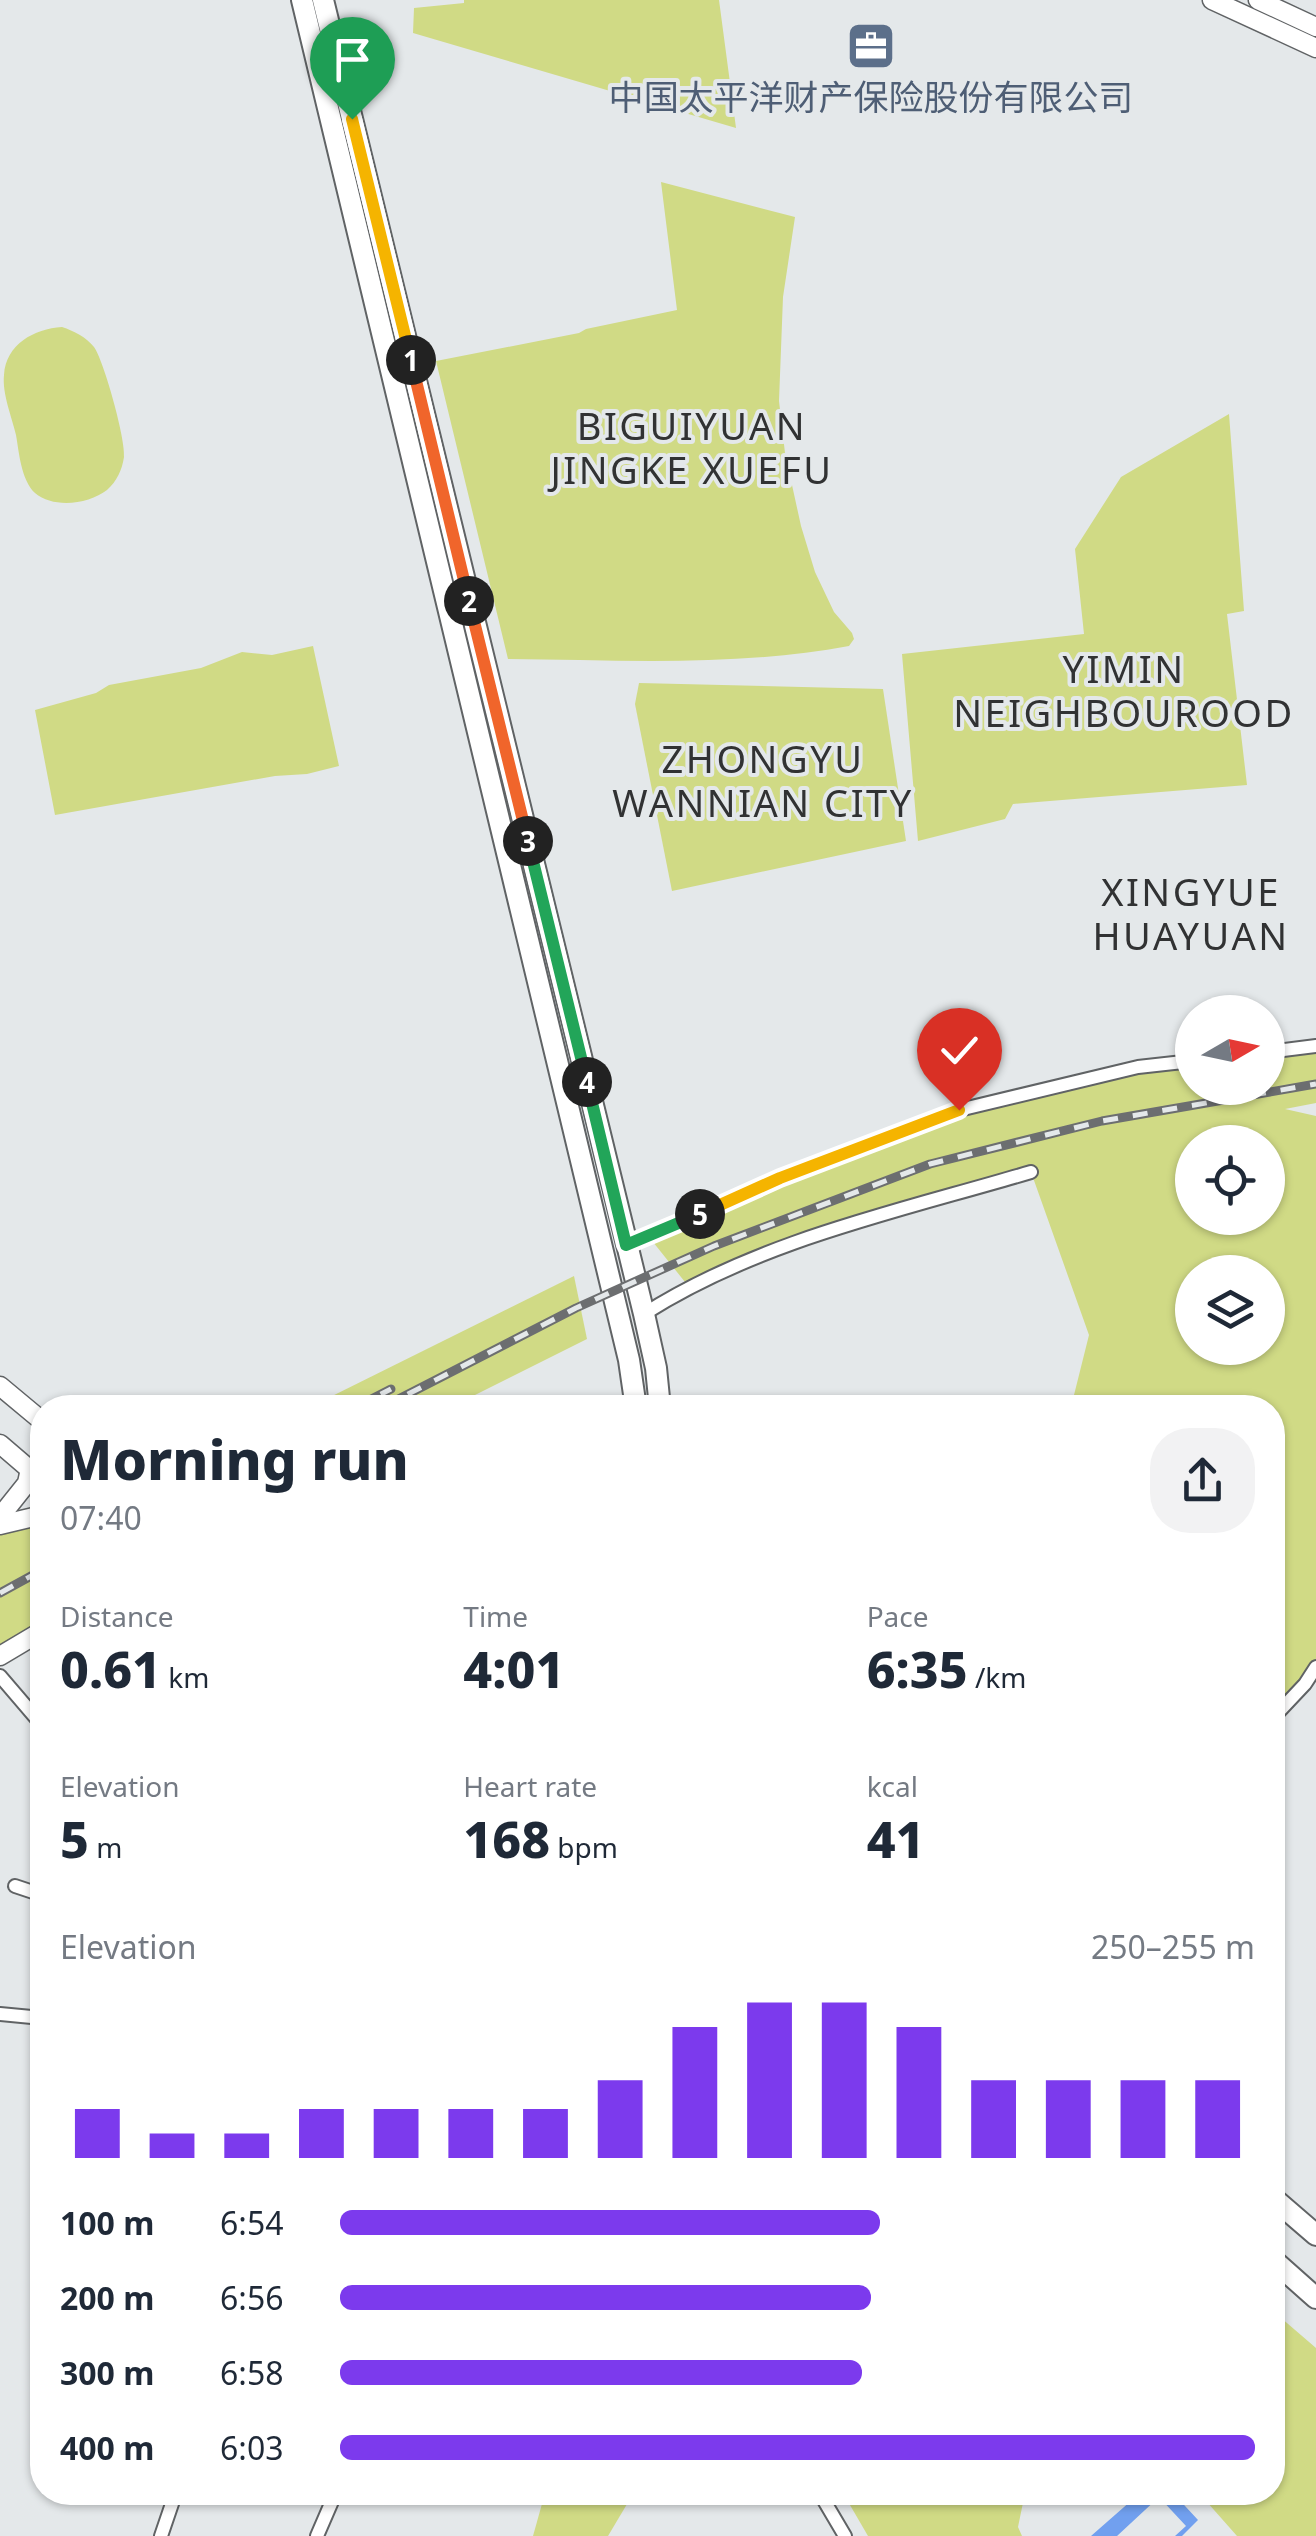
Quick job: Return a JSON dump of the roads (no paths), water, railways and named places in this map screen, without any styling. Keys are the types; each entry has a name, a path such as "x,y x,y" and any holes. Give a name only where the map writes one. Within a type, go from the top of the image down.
{"main road":[{"path":"302,0 620,1321 634,1395"},
{"path":"323,0 644,1314 659,1395"},
{"path":"1285,2208 1316,2235"},
{"path":"1285,2271 1316,2298"}],"street":[{"path":"1212,0 1316,48"},
{"path":"1258,0 1316,27"},
{"path":"1285,1050 1316,1046"},
{"path":"626,1245 780,1178 959,1110 1138,1067 1175,1063"},
{"path":"644,1314 680,1290 787,1244 1031,1172"},
{"path":"0,1386 30,1411"},
{"path":"0,1444 30,1469"},
{"path":"0,1518 30,1480"},
{"path":"0,1525 30,1519"},
{"path":"0,1656 30,1638"},
{"path":"1285,1705 1316,1668"},
{"path":"0,1676 30,1710"},
{"path":"15,1886 30,1891"},
{"path":"0,2014 30,2017"},
{"path":"161,2536 172,2505"},
{"path":"317,2536 330,2505"},
{"path":"827,2505 845,2536"}],"water":[{"path":"1126,2505 1150,2505 1117,2536 1091,2536"},
{"path":"1166,2505 1184,2505 1198,2520 1182,2536 1175,2536 1186,2526"}],"railway":[{"path":"406,1395 576,1308 714,1246 930,1164 1102,1121 1316,1084"},
{"path":"379,1395 391,1389"},
{"path":"0,1593 30,1577"}],"place":[{"name":"中国太平洋财产保险股份有限公司","path":"871,46"}],"district":[{"name":"BIGUIYUAN JINGKE XUEFU","path":"692,449"},
{"name":"YIMIN NEIGHBOUROOD","path":"1124,692"},
{"name":"ZHONGYU WANNIAN CITY","path":"763,782"},
{"name":"XINGYUE HUAYUAN","path":"1191,914"}]}
